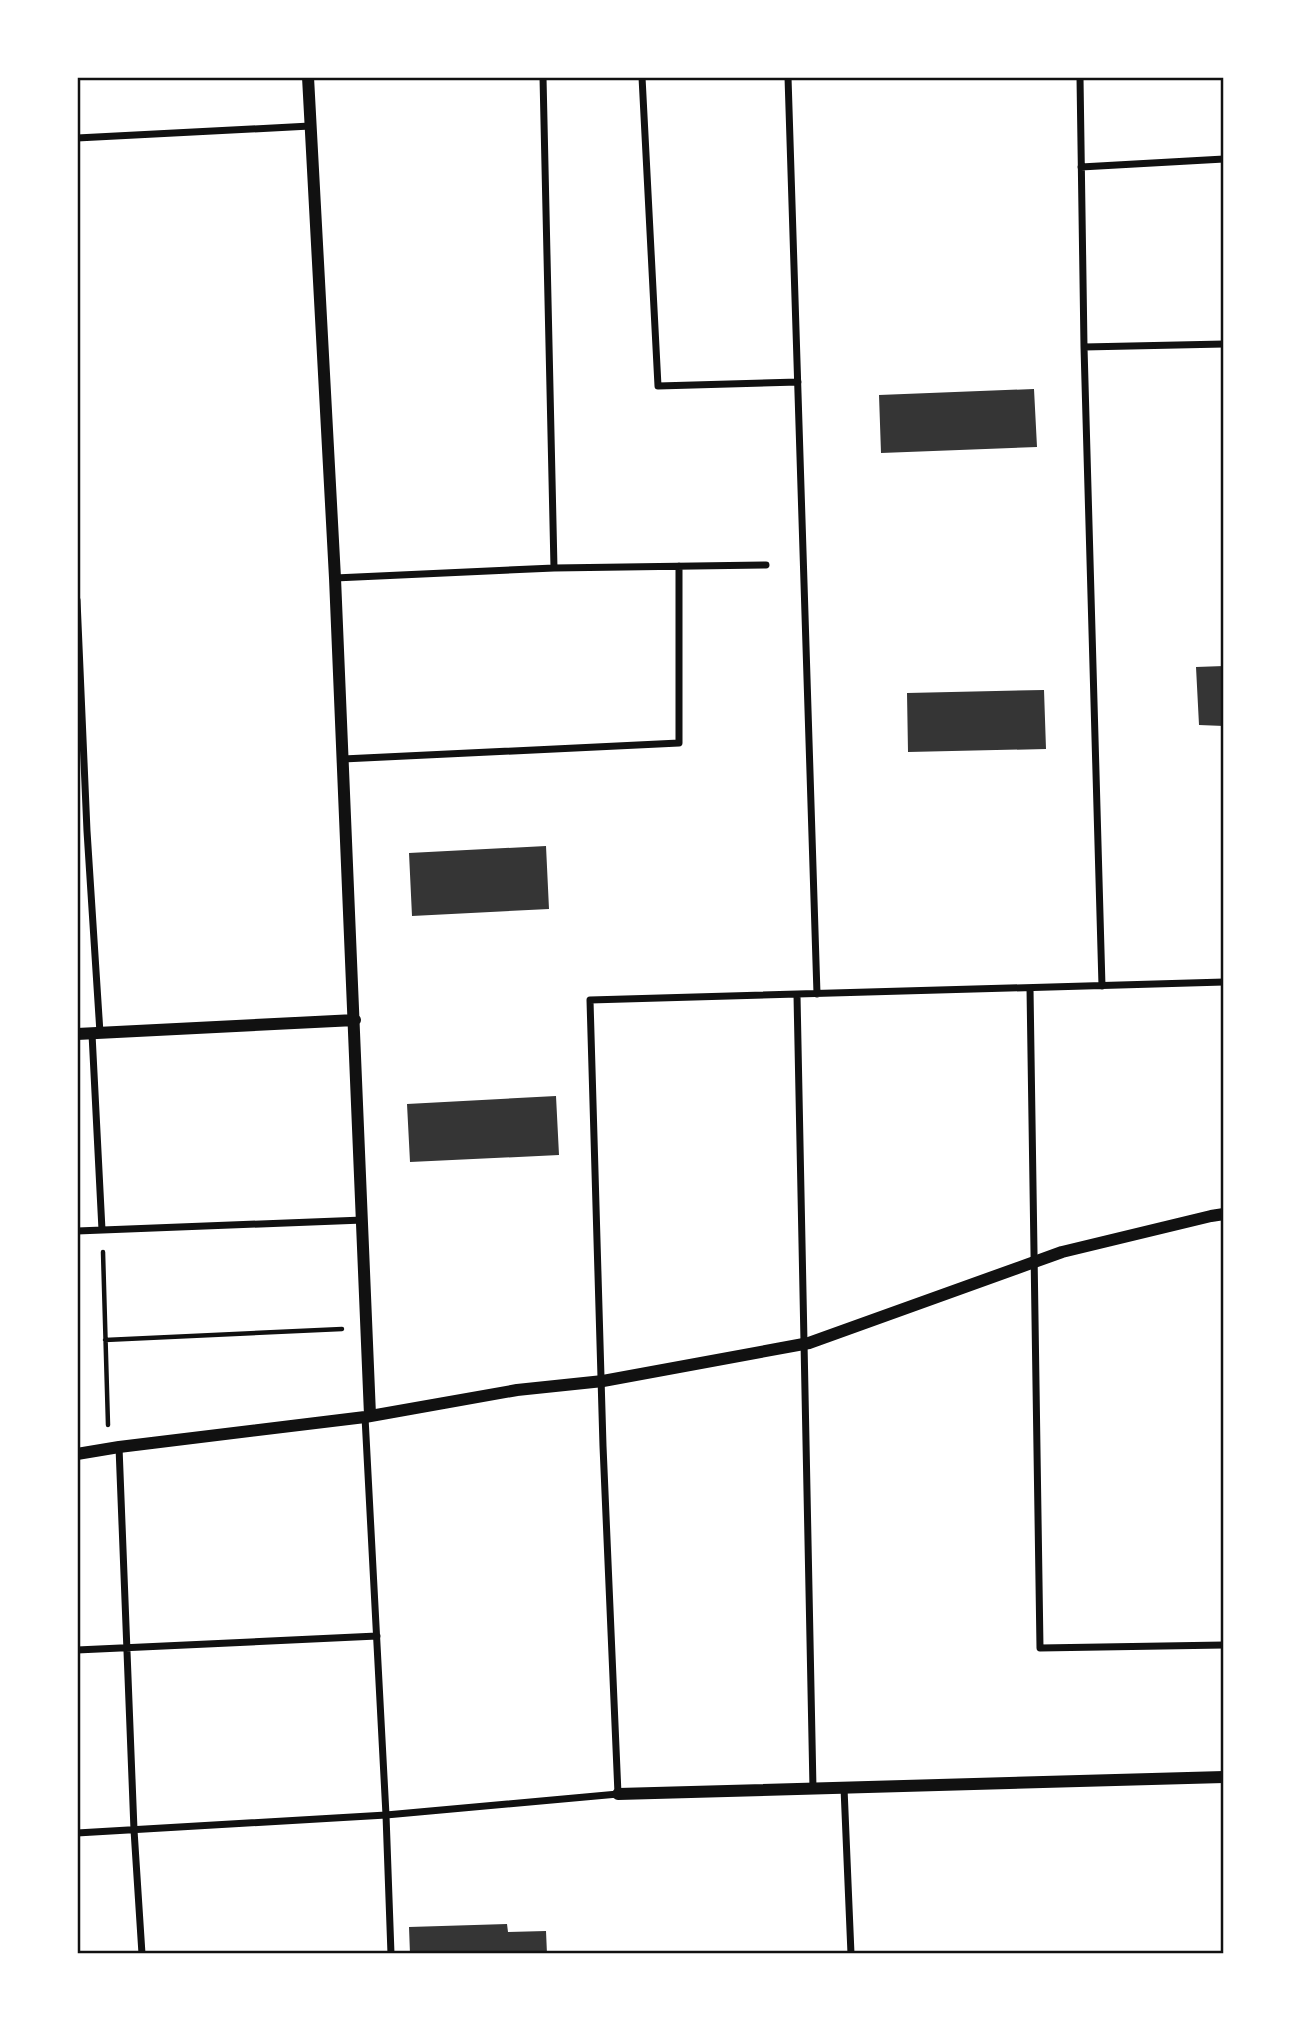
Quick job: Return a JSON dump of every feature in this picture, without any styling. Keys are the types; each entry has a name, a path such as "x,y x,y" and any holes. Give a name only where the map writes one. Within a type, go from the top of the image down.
{"street":[{"path":"308,77 355,1020 368,1416 391,1954"},
{"path":"544,77 554,568"},
{"path":"642,77 658,386 798,382"},
{"path":"788,77 817,995"},
{"path":"1080,77 1084,347 1102,986"},
{"path":"77,138 310,126"},
{"path":"1081,167 1224,159"},
{"path":"1084,347 1224,344"},
{"path":"335,578 554,568 766,565"},
{"path":"343,759 679,743 679,566"},
{"path":"77,600 102,1230"},
{"path":"77,831 87,831"},
{"path":"618,1794 603,1446 590,1000 1224,982"},
{"path":"1030,988 1040,1648 1224,1645"},
{"path":"797,995 813,1789"},
{"path":"77,1034 355,1020"},
{"path":"77,1454 368,1416 517,1390 603,1381 804,1344 1062,1252 1224,1214"},
{"path":"77,1231 363,1220"},
{"path":"114,1448 142,1954"},
{"path":"77,1650 377,1636"},
{"path":"77,1833 386,1815 618,1794 1224,1777"},
{"path":"844,1788 851,1954"}],"path":[{"path":"102,1230 105,1340 114,1448"},
{"path":"105,1340 366,1328"}],"building":[{"path":"1034,389 1037,447 881,453 879,395"},
{"path":"1224,666 1224,726 1199,725 1196,667"},
{"path":"1044,690 1046,749 908,752 907,693"},
{"path":"546,846 549,909 412,916 409,853"},
{"path":"556,1096 559,1155 410,1162 407,1104"},
{"path":"507,1924 508,1932 546,1931 547,1954 410,1954 409,1927"}]}
